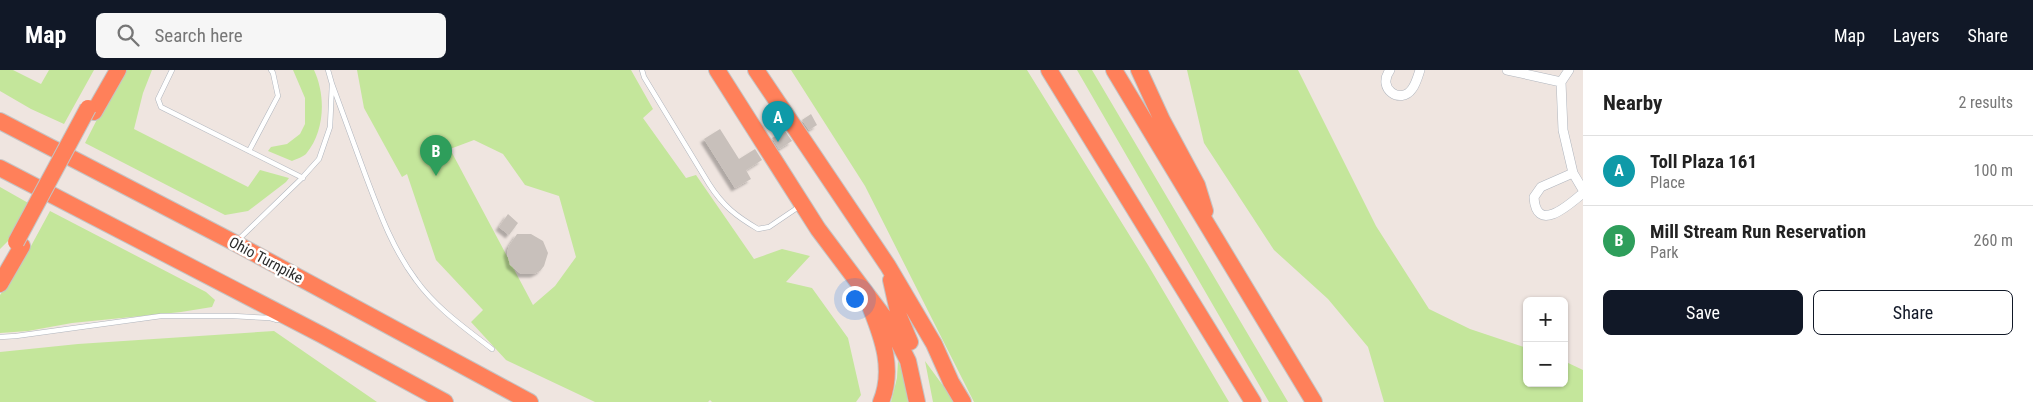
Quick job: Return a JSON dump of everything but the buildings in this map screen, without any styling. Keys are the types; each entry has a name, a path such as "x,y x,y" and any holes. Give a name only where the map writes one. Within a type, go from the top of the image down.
{"highway":[{"path":"0,284 19,244 91,110 109,70"},
{"path":"91,110 118,70"},
{"path":"717,70 818,229 877,306 900,342 908,361 916,402"},
{"path":"756,70 888,266 934,344 951,382 963,402"},
{"path":"1049,70 1253,402"},
{"path":"1114,70 1214,239 1314,402"},
{"path":"1139,70 1162,120 1197,185 1214,239"},
{"name":"Ohio Turnpike","path":"0,121 235,243 530,402"},
{"path":"0,168 322,335 445,402"},
{"path":"0,269 19,244"},
{"path":"888,266 899,316 919,361 925,402"},
{"path":"863,288 886,353 887,376 880,402"}],"street":[{"path":"1390,70 1386,75 1386,85 1391,93 1401,96 1413,88 1420,70"},
{"path":"1507,70 1561,82"},
{"path":"1569,70 1561,82 1563,130 1573,173 1583,191 1555,214 1542,214 1537,210 1534,198 1541,187 1573,173"}],"lane":[{"path":"172,70 158,99 161,107 303,178"},
{"path":"249,151 278,96 271,70"},
{"path":"328,70 375,202 400,258 416,281 434,301 492,349"},
{"path":"642,70 644,77 717,197 734,214 758,229 769,227 802,204"},
{"path":"235,243 303,178 319,159 330,127 332,84"},
{"path":"0,337 161,316 233,316 279,320"},
{"path":"287,323 322,335"}],"green space":[{"path":"0,70 13,70 41,84 49,70 94,70 64,124 31,109 0,91"},
{"path":"124,70 152,70 143,93 134,129 248,187 260,170 289,178 248,211 225,215 85,143"},
{"path":"293,70 314,70 318,80 322,113 317,135 312,145 305,155 292,161 268,151 271,147 287,144 300,134 305,124 305,98"},
{"path":"357,70 631,70 653,109 643,118 686,178 696,175 754,259 782,249 810,256 786,282 812,288 848,338 861,395 856,402 712,402 710,400 708,402 595,402 506,360 471,322 483,310 436,260 407,174 402,177 364,108","holes":["474,140 503,154 525,185 559,196 576,257 555,286 533,305 450,149"]},
{"path":"791,70 1027,70 1148,265 1229,402 974,402 865,186"},
{"path":"1077,70 1092,70 1288,402 1269,402"},
{"path":"1187,70 1298,70 1376,226 1429,309 1470,329 1523,347 1523,387 1568,387 1568,363 1583,370 1583,402 1384,402 1368,347 1328,299 1274,250 1204,143"},
{"path":"0,187 30,204 10,239 0,249"},
{"path":"50,211 206,292 215,300 212,307 0,333 0,295 18,270"},
{"path":"274,331 377,402 0,402 0,352 78,344"},
{"path":"898,361 903,371 908,402 891,402 897,378"},
{"path":"925,361 955,402 933,402"}],"place":[{"name":"Toll Plaza 161","path":"778,142"},
{"name":"Mill Stream Run Reservation","path":"436,176"}]}
